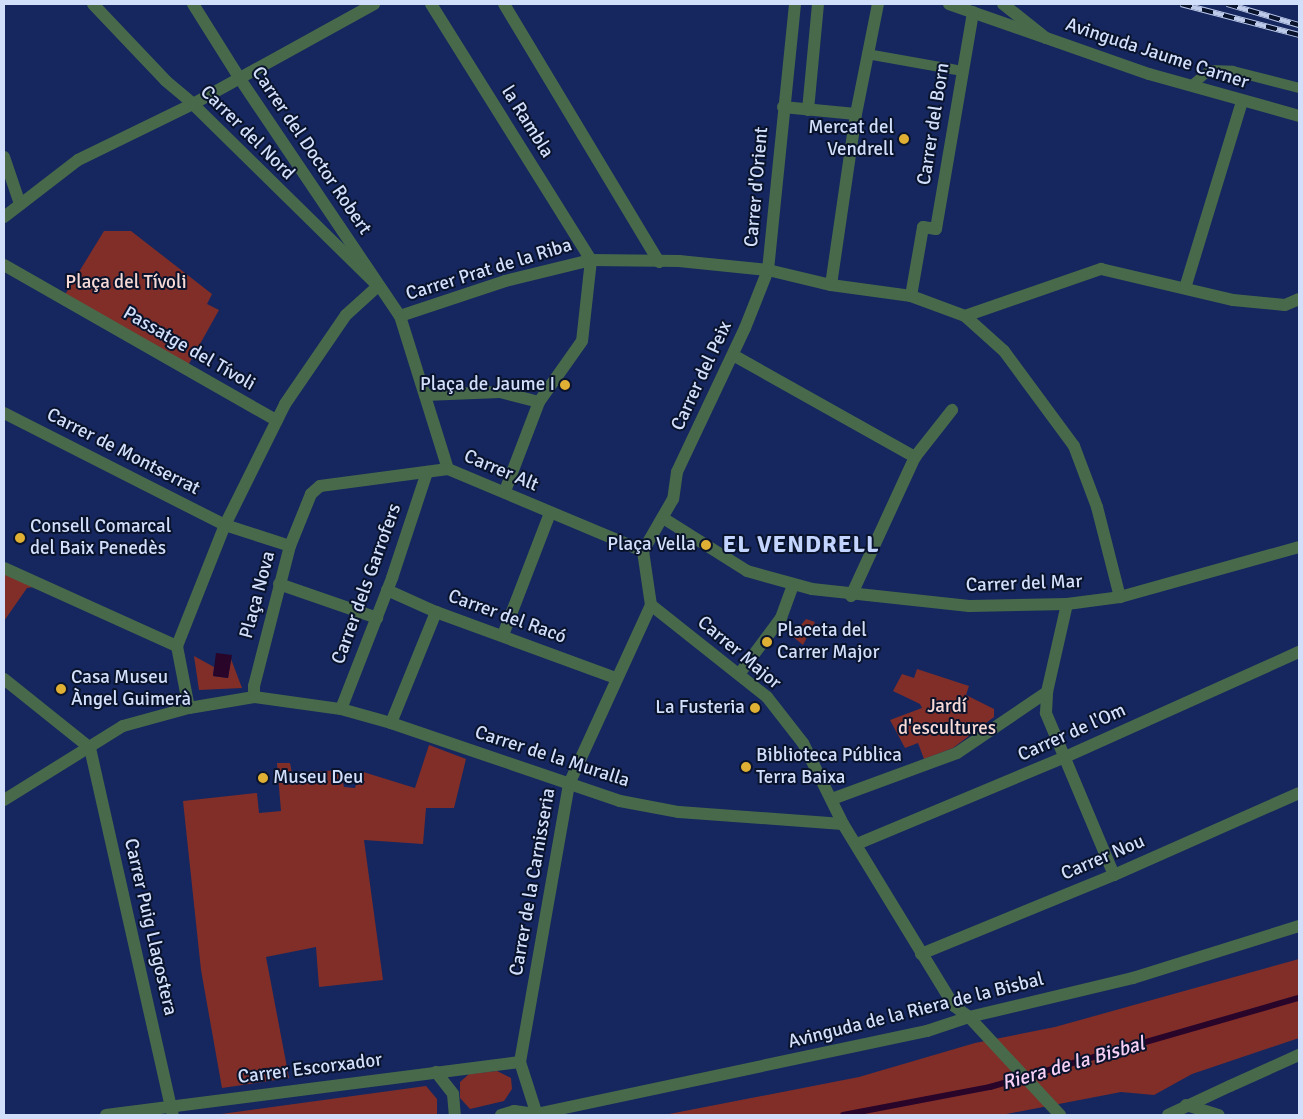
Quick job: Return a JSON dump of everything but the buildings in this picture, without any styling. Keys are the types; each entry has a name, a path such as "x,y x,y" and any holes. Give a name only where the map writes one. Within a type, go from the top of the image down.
{"street":[{"name":"Carrer del Nord","path":"93,4 166,81 193,104 378,286"},
{"name":"Carrer del Doctor Robert","path":"194,4 240,79 400,316 448,470"},
{"name":"la Rambla","path":"430,4 591,260"},
{"path":"504,4 659,262"},
{"name":"Carrer d'Orient","path":"768,270 783,107 795,4"},
{"path":"808,110 818,4"},
{"path":"831,285 856,114 878,4"},
{"name":"Avinguda Jaume Carner","path":"949,4 1149,74 1299,116"},
{"path":"1003,4 1046,38"},
{"path":"4,217 78,160 240,79 367,5"},
{"name":"Carrer del Born","path":"910,296 923,227 936,229 973,12"},
{"path":"1184,288 1242,101"},
{"path":"783,107 856,114"},
{"path":"4,157 20,204"},
{"path":"506,491 539,402 582,341 591,260"},
{"name":"Carrer Prat de la Riba","path":"400,316 505,281 591,260 659,262 768,270 831,285 910,296 965,316"},
{"name":"Passatge del Tívoli","path":"4,265 277,421"},
{"name":"Carrer del Peix","path":"663,518 673,499 677,472 733,354 768,270"},
{"path":"1120,597 1096,507 1074,446 1004,351 965,316 1101,270 1233,300 1285,305 1299,298"},
{"path":"189,708 177,646 225,525 277,421 346,315 378,286"},
{"path":"733,354 915,457"},
{"path":"425,395 500,392 539,402"},
{"path":"851,596 915,457 952,410"},
{"name":"Carrer de Montserrat","path":"4,413 225,525"},
{"name":"Carrer Alt","path":"290,546 311,494 320,486 448,470 506,491 550,513 641,550"},
{"name":"Carrer dels Garrofers","path":"341,709 387,590 427,472"},
{"path":"503,635 550,513"},
{"path":"650,599 641,550 663,518"},
{"name":"Carrer del Mar","path":"663,518 747,570 793,585 851,596 969,606 1067,604 1120,597 1299,547"},
{"name":"Plaça Nova","path":"225,525 290,546 254,686 254,697"},
{"path":"4,568 177,646"},
{"path":"279,584 376,618"},
{"path":"740,673 782,613 793,585"},
{"name":"Carrer del Racó","path":"387,590 436,612 503,635 615,678"},
{"name":"Carrer Major","path":"650,599 740,673 766,697 803,743 843,824 857,844 921,954 954,1006 979,1028 1060,1115"},
{"name":"Carrer de la Carnisseria","path":"520,1062 568,784 650,599"},
{"path":"1067,604 1047,692 1046,713 1063,758 1114,875"},
{"path":"391,723 436,612"},
{"name":"Carrer de l'Om","path":"857,844 1063,758 1299,652"},
{"path":"4,679 90,748"},
{"path":"832,799 957,753 1047,692"},
{"path":"4,800 123,726 189,708 254,697"},
{"name":"Carrer de la Muralla","path":"254,697 341,709 391,723 620,801 678,812 843,824"},
{"name":"Carrer Puig Llagostera","path":"90,748 172,1110"},
{"name":"Carrer Nou","path":"921,954 1114,875 1299,793"},
{"name":"Avinguda de la Riera de la Bisbal","path":"501,1115 514,1110 537,1115 927,1031 968,1017 1133,978 1299,926"},
{"path":"1168,1115 1186,1105 1299,1055"},
{"path":"520,1062 537,1115"},
{"name":"Carrer Escorxador","path":"106,1115 172,1110 436,1072 520,1062"},
{"path":"436,1072 453,1094 455,1115"},
{"path":"1186,1105 1218,1115"}],"lane":[{"path":"867,54 962,71"},
{"path":"1192,86 1210,70 1233,71 1299,88"}],"green space":[{"name":"Plaça del Tívoli","path":"104,231 131,231 212,294 207,304 219,310 186,369 63,298"},
{"path":"4,574 34,587 27,588 4,621"},
{"path":"806,619 815,622 803,645 792,636"},
{"path":"194,656 214,667 213,676 228,678 231,659 242,688 199,690"},
{"name":"Jardí d'escultures","path":"917,669 969,686 966,695 994,709 994,717 953,748 924,759 918,743 905,748 890,720 922,708 920,704 893,691 902,674 914,678"},
{"path":"429,745 466,759 454,808 426,808 423,844 364,840 383,980 319,987 316,947 266,957 289,1078 222,1088 201,970 183,801 257,793 259,813 281,811 277,763 290,763 292,773 340,770 344,787 355,788 360,771 415,788"},
{"path":"1299,959 1299,1038 1192,1074 1154,1095 1121,1092 1001,1115 664,1115 859,1077 975,1043 1055,1027"},
{"path":"497,1071 511,1078 512,1089 504,1101 470,1109 460,1098 460,1082 469,1074"},
{"path":"426,1086 437,1099 437,1115 214,1115"}],"shaded area":[{"path":"216,653 232,655 228,678 213,676"}],"waterway":[{"name":"Riera de la Bisbal","path":"843,1115 990,1087 1299,998"}],"railway":[{"path":"1181,4 1299,35"},
{"path":"1227,4 1299,25"}],"place":[{"name":"Mercat del Vendrell","path":"904,139"},
{"name":"Plaça de Jaume I","path":"565,385"},
{"name":"Consell Comarcal del Baix Penedès","path":"20,538"},
{"name":"Plaça Vella","path":"706,545"},
{"name":"Placeta del Carrer Major","path":"767,642"},
{"name":"Casa Museu Àngel Guimerà","path":"61,689"},
{"name":"La Fusteria","path":"755,708"},
{"name":"Biblioteca Pública Terra Baixa","path":"746,767"},
{"name":"Museu Deu","path":"263,778"}],"district":[{"name":"EL VENDRELL","path":"801,545"}]}
